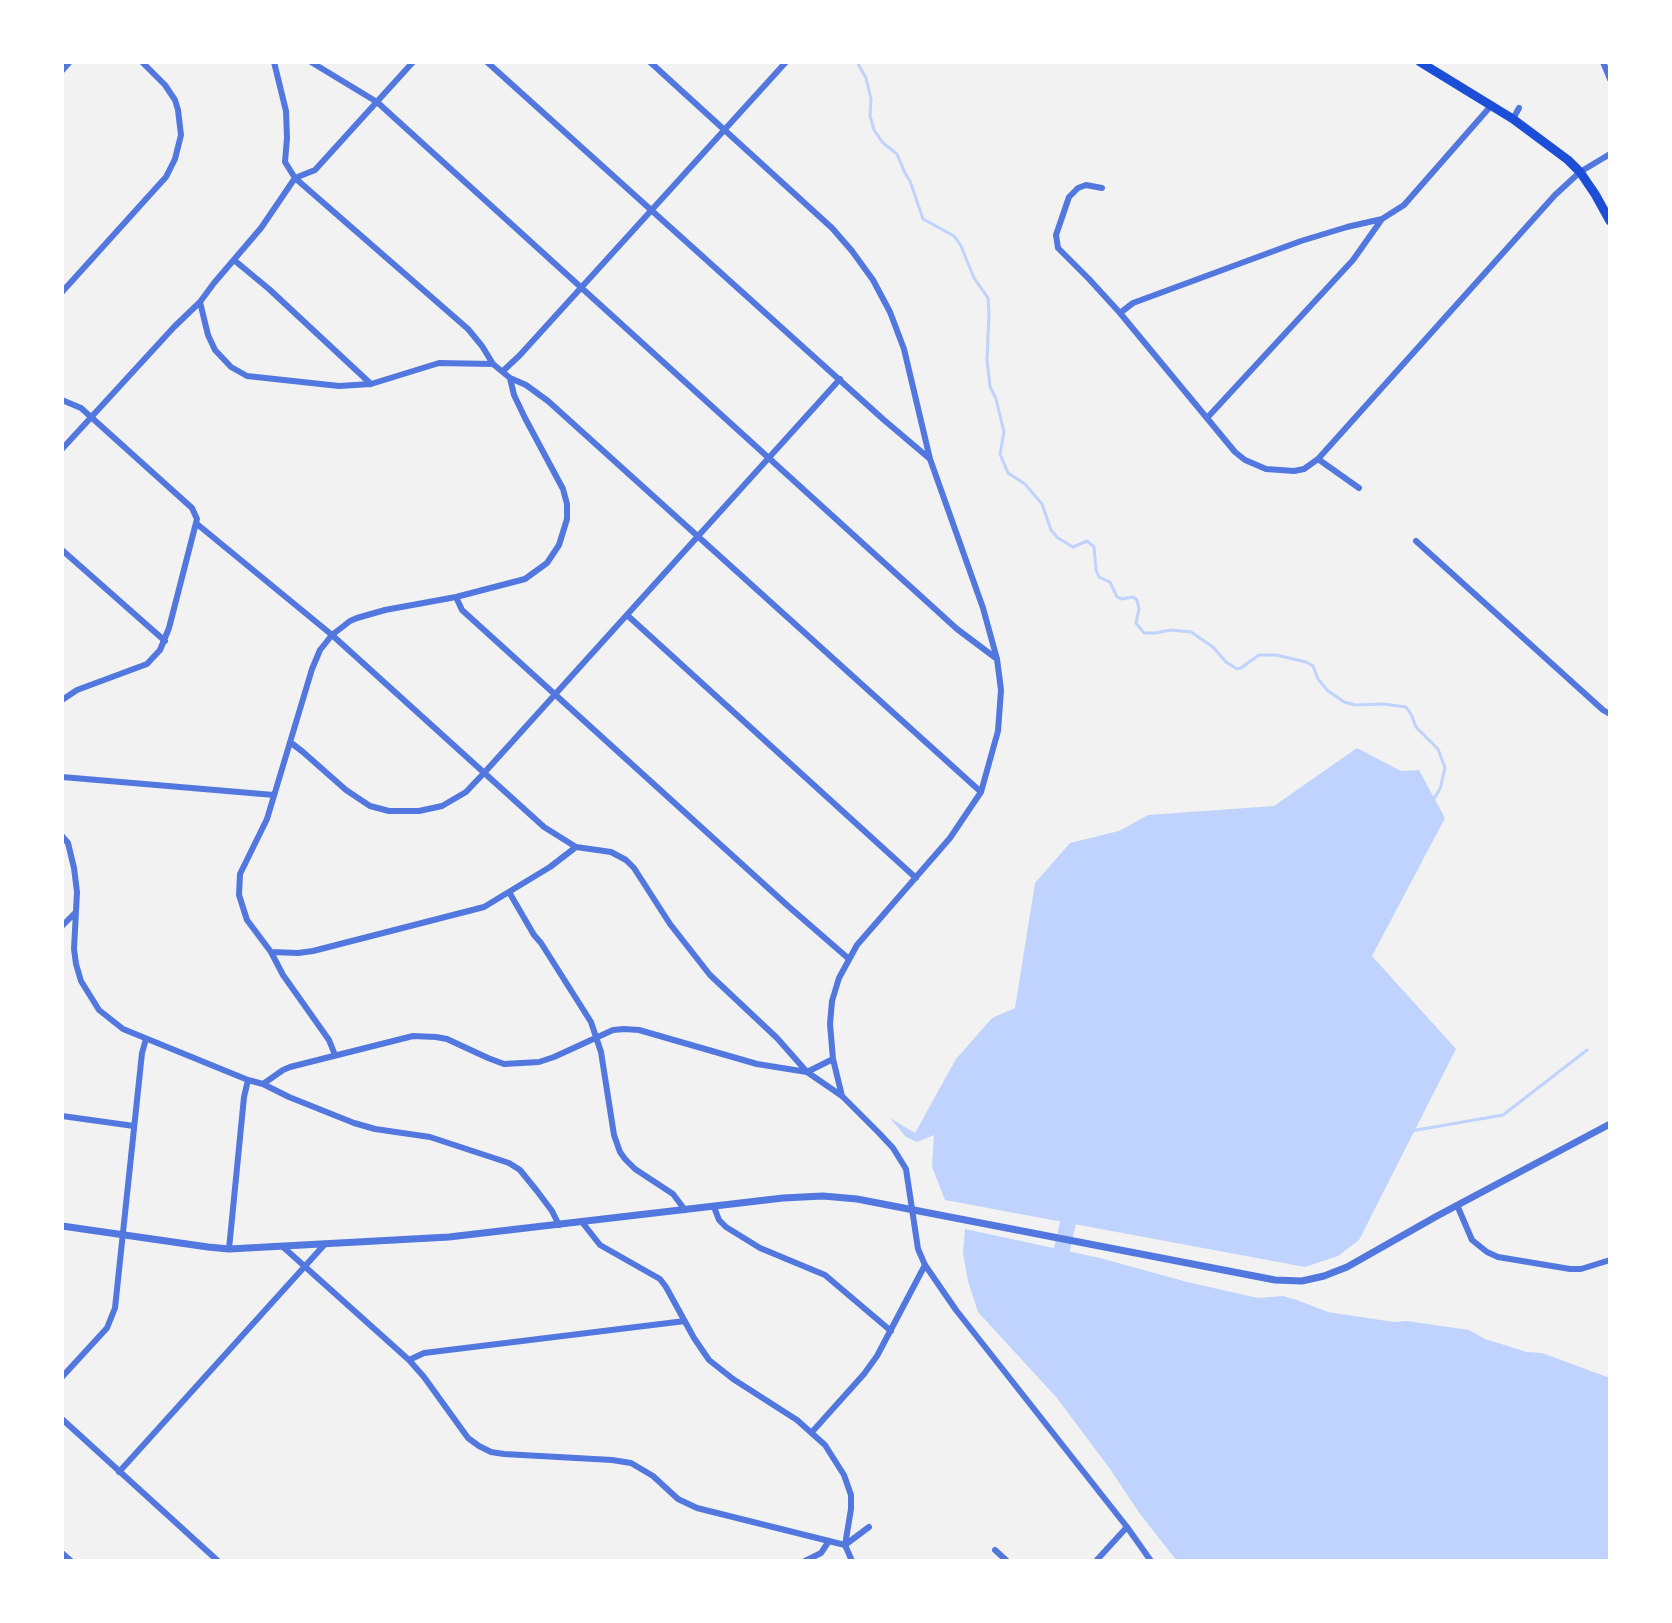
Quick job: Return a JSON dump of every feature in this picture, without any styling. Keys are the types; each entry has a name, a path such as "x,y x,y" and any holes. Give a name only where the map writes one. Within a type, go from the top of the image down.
{"main road":[{"path":"1420,62 1513,119 1568,160 1580,172 1610,221"}],"street":[{"path":"62,70 69,62"},
{"path":"62,292 166,177 175,159 181,135 175,100 142,62"},
{"path":"274,62 286,111 285,162 295,178 468,329 493,364 548,401 981,792"},
{"path":"311,62 377,102 957,629 997,659"},
{"path":"62,449 200,302 261,228 295,178 315,170 413,62"},
{"path":"487,62 930,459"},
{"path":"650,62 832,228 873,280 904,349 930,459 979,594 997,659 1001,690 998,731 981,792 961,824 868,930 839,978 832,1001 830,1024 833,1059 842,1096"},
{"path":"503,371 786,62"},
{"path":"1603,62 1610,79"},
{"path":"1120,313 1133,303 1301,241 1382,219 1404,205 1490,107"},
{"path":"1513,119 1519,108"},
{"path":"1102,188 1086,185 1069,197 1056,235 1058,248 1120,313 1235,452 1258,466 1276,471 1294,471 1304,469 1318,459 1555,195 1580,172 1610,154"},
{"path":"1207,418 1353,260 1382,219"},
{"path":"234,260 371,384"},
{"path":"200,302 210,340 223,359 247,376 339,386 371,384 439,363 493,364"},
{"path":"335,1055 329,1040 247,920 238,890 239,878 263,830 312,669 320,650 332,635 357,618 519,581 538,571 550,560 559,545 567,519 563,489 514,395 510,378"},
{"path":"290,742 370,806 389,811 419,811 442,806 466,792 840,379"},
{"path":"62,400 78,406 91,417 197,515 165,641 160,650 147,664 63,697"},
{"path":"1318,459 1359,488"},
{"path":"197,524 332,635 544,827 576,847 611,852 626,860 694,957 727,993 777,1038 807,1072 842,1096 879,1133 901,1159 909,1180 918,1249 925,1265 956,1310 1151,1561"},
{"path":"1416,541 1610,714"},
{"path":"62,550 165,641"},
{"path":"456,597 462,610 849,959"},
{"path":"627,615 916,878"},
{"path":"62,777 274,795"},
{"path":"62,836 68,843 77,892 76,964 89,995 112,1022 146,1039 354,1123 430,1137 509,1163 520,1170 537,1191 559,1225"},
{"path":"271,952 298,953 341,944 479,908 550,867 576,847"},
{"path":"509,892 591,1022 601,1052 614,1135 620,1152 635,1169 673,1194 685,1210"},
{"path":"62,926 75,913"},
{"path":"263,1084 283,1070 419,1035 447,1039 504,1064 525,1064 554,1057 613,1030 639,1030 757,1064 807,1072 833,1059"},
{"path":"62,1377 107,1328 115,1308 146,1039"},
{"path":"229,1249 248,1080"},
{"path":"62,1116 134,1126"},
{"path":"62,1226 229,1249 449,1237 823,1196 857,1199 1275,1280 1302,1281 1347,1267 1610,1124"},
{"path":"1457,1205 1472,1240 1498,1257 1570,1269 1581,1269 1610,1260"},
{"path":"714,1207 719,1220 726,1227 760,1248 825,1275 891,1331"},
{"path":"582,1222 600,1245 660,1279 709,1360 797,1420 825,1445 848,1485 851,1509 845,1545 852,1561"},
{"path":"119,1472 325,1244"},
{"path":"282,1246 409,1360 471,1441 491,1452 631,1463 653,1476 678,1499 697,1508 845,1545"},
{"path":"812,1432 864,1374 891,1331 925,1265"},
{"path":"409,1360 424,1353 685,1321"},
{"path":"62,1419 218,1561"},
{"path":"845,1545 869,1527"},
{"path":"1096,1561 1127,1527"},
{"path":"805,1561 821,1553 829,1541"},
{"path":"995,1550 1007,1561"},
{"path":"62,1553 71,1561"}],"water":[{"path":"1357,748 1401,771 1419,770 1445,818 1372,956 1456,1049 1359,1240 1338,1256 1305,1267 945,1200 932,1167 934,1135 917,1142 906,1137 890,1118 915,1133 956,1059 992,1018 1015,1008 1035,883 1070,843 1119,831 1148,815 1274,806"},
{"path":"965,1229 1100,1258 1258,1298 1283,1296 1328,1312 1469,1330 1485,1339 1527,1352 1542,1353 1610,1378 1610,1561 1177,1561 1057,1398 978,1312 963,1253"}],"waterway":[{"path":"857,62 866,78 874,130 883,143 897,154 923,219 954,236 974,278 988,298 987,360 990,386 1004,432 1000,454 1008,473 1025,484 1042,504 1051,530 1073,547 1087,541 1094,547 1099,577 1110,582 1117,597 1137,600 1136,623 1144,633 1171,630 1191,632 1237,669 1259,655 1276,655 1306,662 1313,666 1327,690 1344,702 1406,707 1416,727 1438,749 1445,768 1440,789 1433,800"},
{"path":"1411,1131 1503,1115 1587,1050"},
{"path":"1062,1269 1062,1249 1073,1201"}]}
